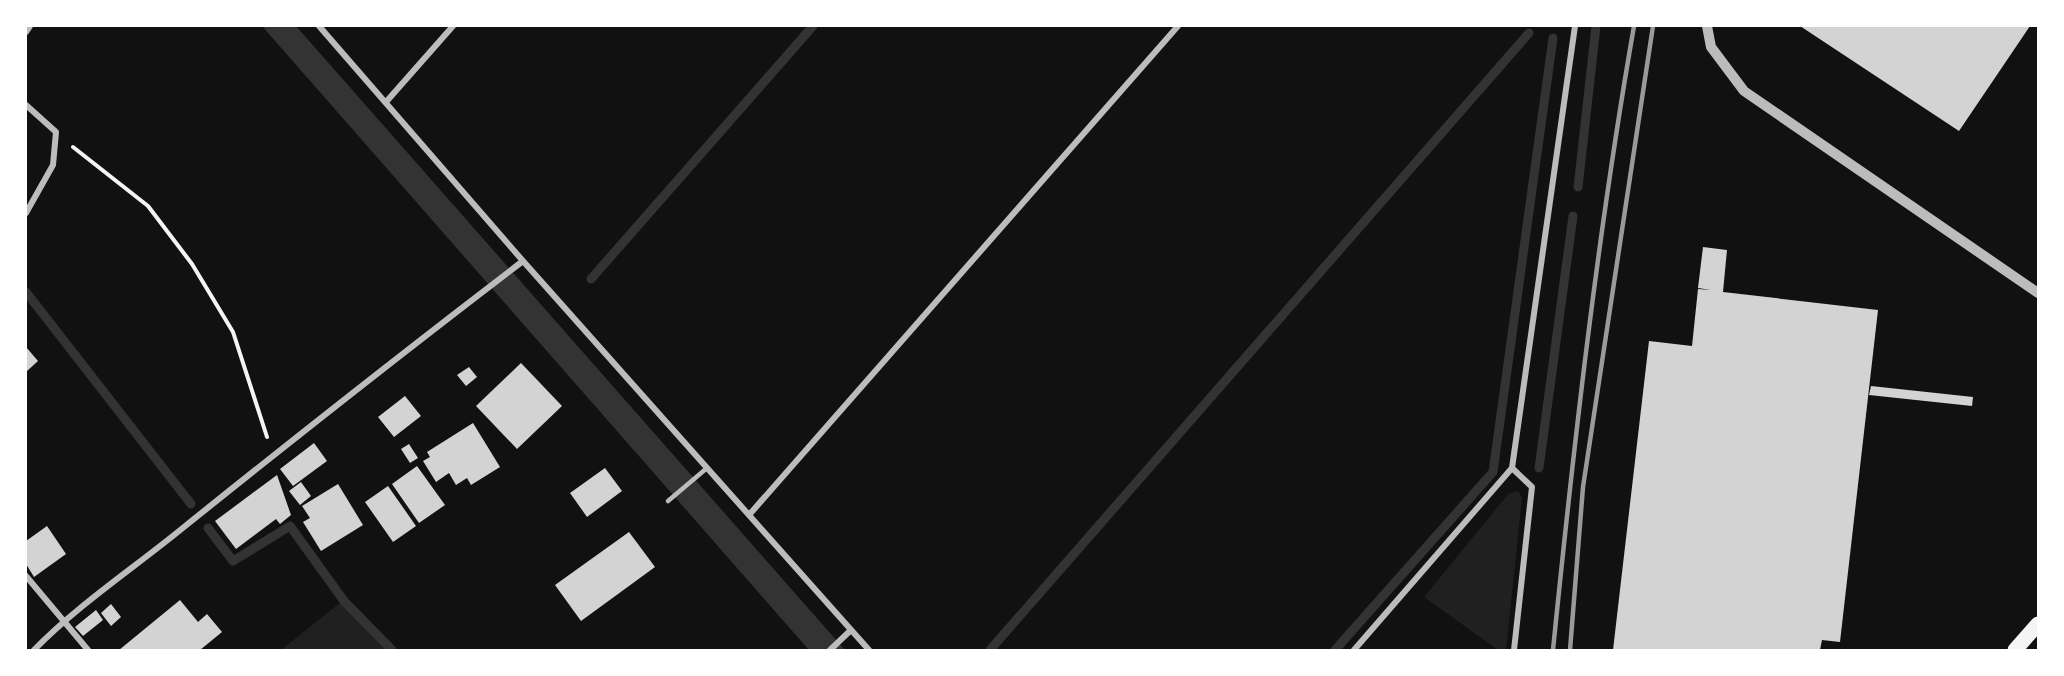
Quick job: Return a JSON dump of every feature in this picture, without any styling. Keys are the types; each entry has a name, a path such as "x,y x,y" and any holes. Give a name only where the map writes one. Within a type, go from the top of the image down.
{"main road":[{"path":"2015,651 2038,624"}],"street":[{"path":"26,32 30,26"},
{"path":"319,26 523,261 869,651"},
{"path":"386,102 453,26"},
{"path":"749,515 1178,26"},
{"path":"1354,651 1512,468 1575,26"},
{"path":"1707,26 1711,47 1744,91 2038,293"},
{"path":"26,105 56,132 53,165 26,213"},
{"path":"34,651 64,619 108,588 273,455 523,261"},
{"path":"1512,468 1532,487 1514,651"},
{"path":"26,576 64,619 88,651"},
{"path":"830,651 851,630"}],"lane":[{"path":"668,501 707,468"}],"path":[{"path":"56,132 148,206 192,264 233,332 273,455"}],"shaded area":[{"path":"262,26 296,26 845,650 809,650"},
{"path":"1518,491 1522,498 1506,650 1498,650 1424,597 1509,493"},
{"path":"341,602 386,650 281,650"}],"building":[{"path":"1800,26 2030,26 1959,131"},
{"path":"1703,247 1727,250 1723,292 1878,310 1840,642 1822,640 1820,650 1613,650 1649,341 1692,346 1698,289 1711,290 1698,288"},
{"path":"26,347 38,361 26,372"},
{"path":"521,363 562,406 517,449 476,406"},
{"path":"469,367 477,377 466,386 457,375"},
{"path":"1871,386 1973,397 1972,406 1869,395"},
{"path":"405,396 421,416 394,437 378,417"},
{"path":"473,423 500,467 471,485 467,478 456,485 449,473 436,482 423,461 430,457 427,452"},
{"path":"314,443 327,461 293,486 280,469"},
{"path":"409,444 418,458 410,463 401,449"},
{"path":"417,466 445,505 419,523 392,484"},
{"path":"605,468 622,491 587,517 570,493"},
{"path":"277,475 291,515 280,524 276,519 236,549 215,521"},
{"path":"301,482 311,496 300,505 289,491"},
{"path":"338,484 363,525 321,551 303,522 310,518 302,506"},
{"path":"388,486 416,526 393,542 365,502"},
{"path":"47,526 66,554 34,577 26,564 26,541"},
{"path":"629,532 655,567 581,621 555,585"},
{"path":"180,600 198,622 207,614 222,632 200,650 119,650"},
{"path":"111,604 121,617 111,626 101,613"},
{"path":"96,610 103,620 83,636 75,627"}],"waterway":[{"path":"591,279 813,26"},
{"path":"1578,187 1596,26"},
{"path":"990,650 1529,33"},
{"path":"1335,650 1493,472 1553,38"},
{"path":"1539,468 1573,216"},
{"path":"26,292 191,504"},
{"path":"208,528 233,561 290,526 344,601 392,650"}],"railway":[{"path":"1553,650 1588,337 1609,181 1634,26"},
{"path":"1570,650 1583,487 1653,26"}]}
